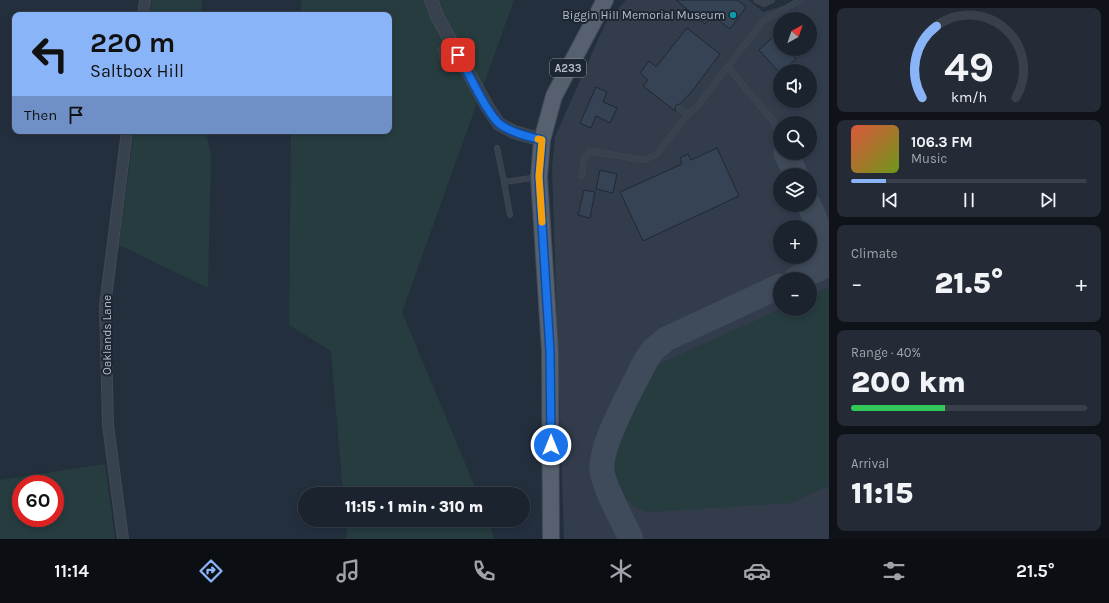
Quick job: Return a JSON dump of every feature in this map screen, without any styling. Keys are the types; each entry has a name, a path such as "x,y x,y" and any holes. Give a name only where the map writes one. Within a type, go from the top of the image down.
{"main road":[{"name":"A233","path":"551,539 550,351 539,176 542,140 554,96 578,48 605,0"}],"street":[{"path":"143,12 145,0"},
{"path":"431,0 437,16 451,42 488,108 499,124 514,132 542,140"},
{"name":"Oaklands Lane","path":"123,539 108,425 105,306 128,134"}],"lane":[{"path":"756,0 764,4 772,0"},
{"path":"582,176 584,159 590,151 642,160 656,155 688,114 697,107 762,22 800,0"},
{"path":"444,62 440,50 451,42"},
{"path":"728,67 773,121"},
{"path":"679,108 688,114"},
{"path":"497,148 510,214"},
{"path":"504,182 539,176"}],"shaded area":[{"path":"626,0 749,0 763,12 802,0 829,0 829,539 564,539 552,168 555,137 605,24"}],"green space":[{"path":"152,0 202,0 201,12 150,12"},
{"path":"302,0 514,0 402,312 475,487 342,487 331,351 289,325 291,134 392,134 392,12 300,12"},
{"path":"134,134 207,134 211,155 208,288 119,245"},
{"path":"829,287 829,486 791,503 649,512 635,507 624,497 617,483 613,468 614,455 622,434 657,365 773,313 773,316 817,316 817,293"},
{"path":"105,464 115,539 0,539 0,480 12,478 12,527 64,527 64,475 33,475"},
{"path":"346,527 491,527 494,539 345,539 347,535"}],"building":[{"path":"676,0 737,0 746,7 730,29 712,15 705,24"},
{"path":"687,28 720,54 693,90 680,104 676,105 675,111 643,86 648,80 640,73 649,61 656,67"},
{"path":"773,37 773,56 793,56 796,59 790,64 773,64 773,65 759,50"},
{"path":"596,87 607,92 603,102 617,108 610,123 596,116 591,128 580,123"},
{"path":"717,148 739,196 643,241 620,192 682,164 680,158 688,154 691,160"},
{"path":"600,170 617,174 613,193 596,189"},
{"path":"584,190 595,192 590,218 578,215"}],"taxiway":[{"path":"789,160 793,168"},
{"path":"812,212 819,230 822,247 821,263 817,270"},
{"path":"811,272 829,264"},
{"path":"631,539 607,487 602,471 606,446 611,431 646,360 653,350 666,339 773,289"}],"slow traffic":[{"path":"538,139 542,140 539,176 542,222"}],"place":[{"name":"Biggin Hill Memorial Museum","path":"733,15"}],"route":[{"path":"458,55 488,108 499,124 514,132 542,140 539,176 550,351 551,445"}]}
